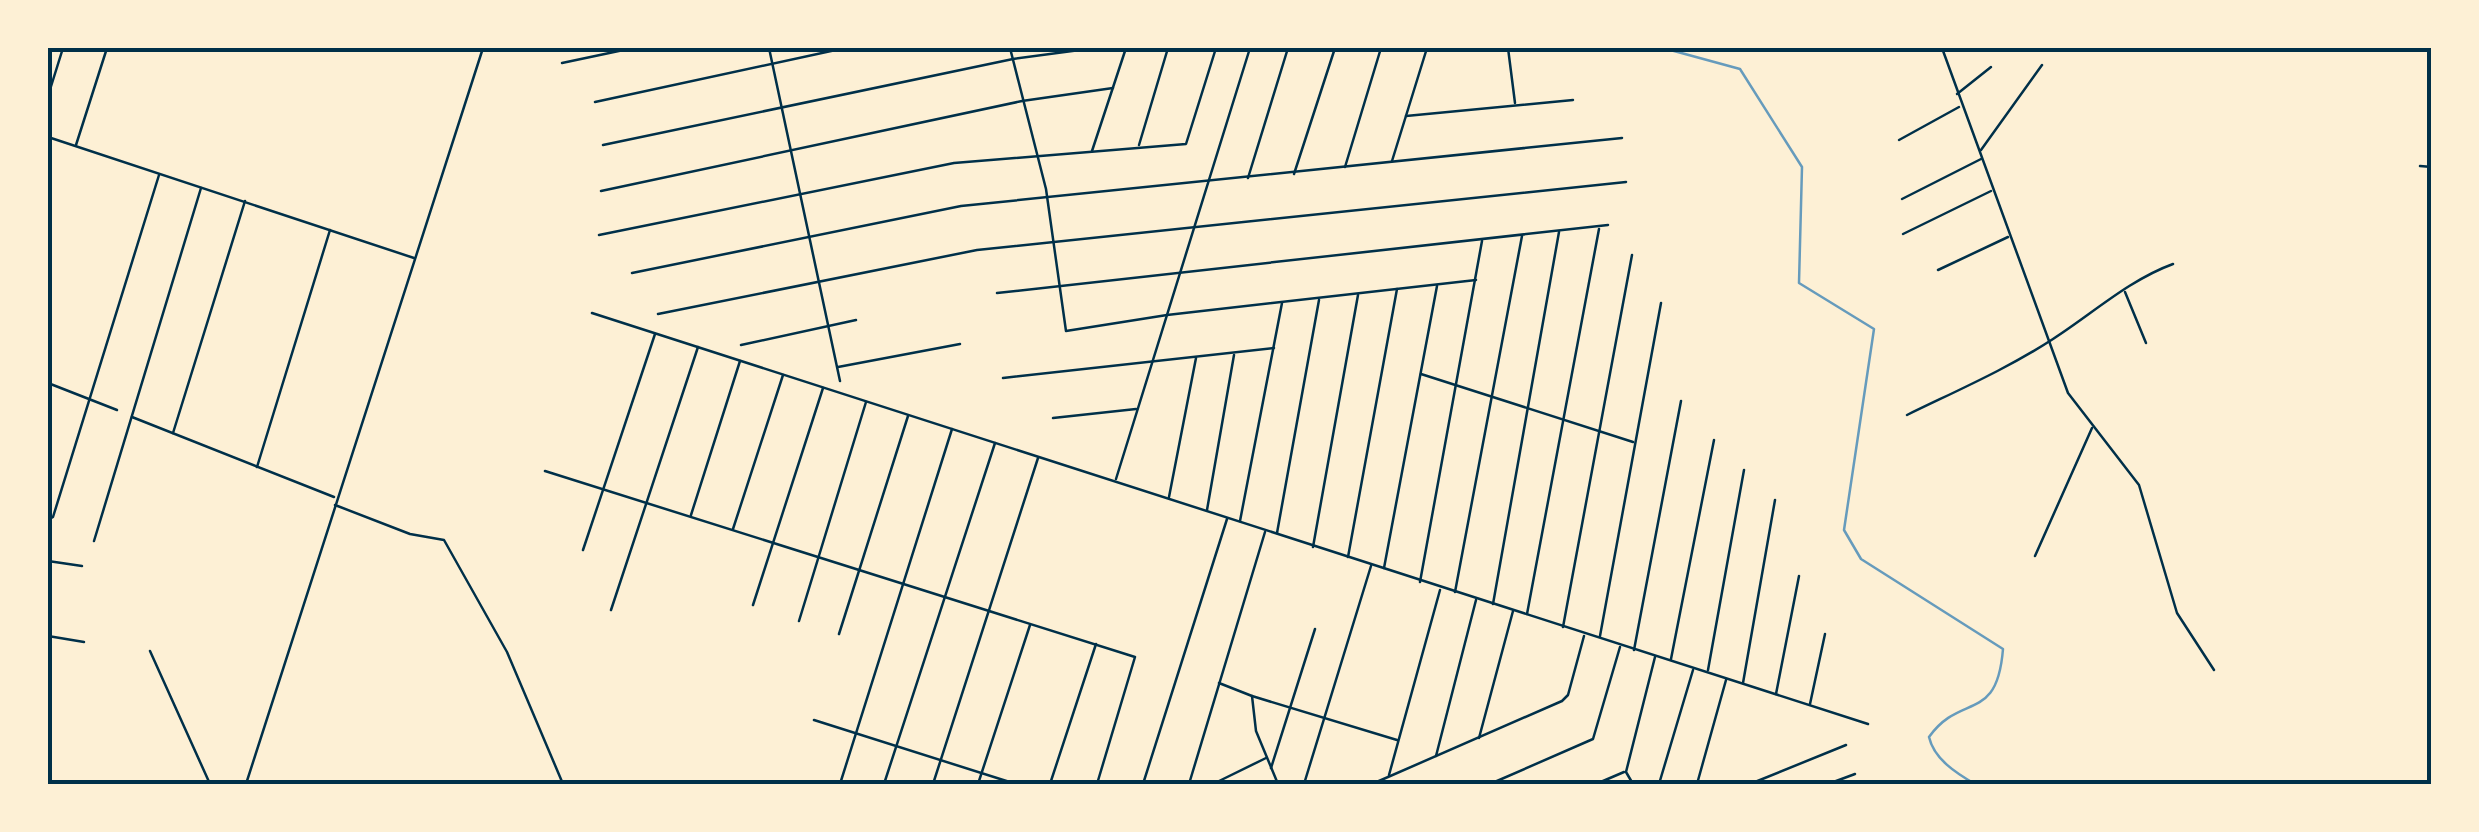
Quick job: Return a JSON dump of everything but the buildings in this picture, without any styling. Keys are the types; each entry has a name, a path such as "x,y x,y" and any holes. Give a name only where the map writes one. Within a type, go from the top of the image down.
{"street":[{"path":"48,96 63,48"},
{"path":"76,146 107,48"},
{"path":"246,784 333,504 483,48"},
{"path":"562,63 633,48"},
{"path":"769,48 840,381"},
{"path":"595,102 845,48"},
{"path":"1010,48 1039,158 1066,331 1167,315 1476,280"},
{"path":"604,144 1012,59 1095,48"},
{"path":"1092,152 1126,48"},
{"path":"1139,146 1168,48"},
{"path":"599,235 954,164 1186,144 1216,48"},
{"path":"1115,481 1250,48"},
{"path":"1247,179 1288,48"},
{"path":"1294,174 1335,48"},
{"path":"1344,168 1381,48"},
{"path":"1391,163 1427,48"},
{"path":"1508,48 1515,104"},
{"path":"1942,48 2008,237 2068,392 2140,485 2177,613 2214,670"},
{"path":"1980,151 2042,65"},
{"path":"1956,94 1991,68"},
{"path":"601,190 1022,101 1113,88"},
{"path":"1406,116 1573,100"},
{"path":"1900,140 1961,106"},
{"path":"48,137 415,258"},
{"path":"632,273 961,206 1208,184 1622,138"},
{"path":"1902,198 1983,158"},
{"path":"2420,166 2432,167"},
{"path":"48,520 53,517 159,173"},
{"path":"658,314 978,250 1626,182"},
{"path":"94,540 201,187"},
{"path":"1903,234 1993,190"},
{"path":"173,433 245,202"},
{"path":"1526,616 1600,226"},
{"path":"996,293 1608,226"},
{"path":"256,467 330,230"},
{"path":"1493,605 1559,231"},
{"path":"1455,593 1522,235"},
{"path":"1938,270 2008,237"},
{"path":"1420,582 1482,239"},
{"path":"1563,627 1632,254"},
{"path":"1907,415 2051,341 2150,272 2172,264"},
{"path":"1384,570 1438,285"},
{"path":"1348,558 1397,289"},
{"path":"2124,291 2146,343"},
{"path":"1313,547 1358,294"},
{"path":"1276,535 1320,298"},
{"path":"1240,522 1282,302"},
{"path":"1600,639 1660,303"},
{"path":"592,314 1868,724"},
{"path":"742,345 856,320"},
{"path":"583,550 655,334"},
{"path":"837,368 960,344"},
{"path":"611,610 698,347"},
{"path":"1003,378 1274,348"},
{"path":"1207,511 1234,352"},
{"path":"1169,499 1196,357"},
{"path":"690,517 740,361"},
{"path":"1420,373 1635,442"},
{"path":"732,530 783,374"},
{"path":"48,390 48,383 117,410"},
{"path":"753,606 823,387"},
{"path":"1634,650 1681,400"},
{"path":"799,621 866,401"},
{"path":"1052,418 1138,408"},
{"path":"839,634 908,414"},
{"path":"132,416 336,497"},
{"path":"2035,556 2092,427"},
{"path":"840,784 952,429"},
{"path":"1671,662 1714,440"},
{"path":"884,784 995,442"},
{"path":"932,784 1038,456"},
{"path":"1707,673 1744,470"},
{"path":"546,471 1137,658 1096,784"},
{"path":"1742,685 1775,500"},
{"path":"333,504 410,534 444,540 507,652 563,784"},
{"path":"1142,784 1228,518"},
{"path":"1188,784 1265,531"},
{"path":"48,561 82,566"},
{"path":"1304,784 1371,566"},
{"path":"1776,695 1799,576"},
{"path":"1388,777 1441,588"},
{"path":"1436,758 1476,600"},
{"path":"1478,739 1513,612"},
{"path":"978,784 1030,624"},
{"path":"1272,768 1315,629"},
{"path":"1372,784 1554,706 1568,695 1585,634"},
{"path":"1810,706 1825,634"},
{"path":"48,636 84,642"},
{"path":"1050,784 1096,644"},
{"path":"1490,784 1593,740 1620,646"},
{"path":"150,652 210,784"},
{"path":"1632,784 1626,772 1655,656"},
{"path":"1659,784 1693,669"},
{"path":"1696,784 1726,680"},
{"path":"1219,683 1398,741"},
{"path":"1252,696 1256,731 1278,784"},
{"path":"814,720 1016,784"},
{"path":"1750,784 1846,745"},
{"path":"1214,784 1267,757"},
{"path":"1596,784 1626,772"},
{"path":"1828,784 1855,774"}],"waterway":[{"path":"1663,48 1740,69 1802,167 1799,283 1874,329 1844,530 1861,559 2003,649 1999,672 1985,698 1941,723 1929,737 1941,759 1975,784"}]}
